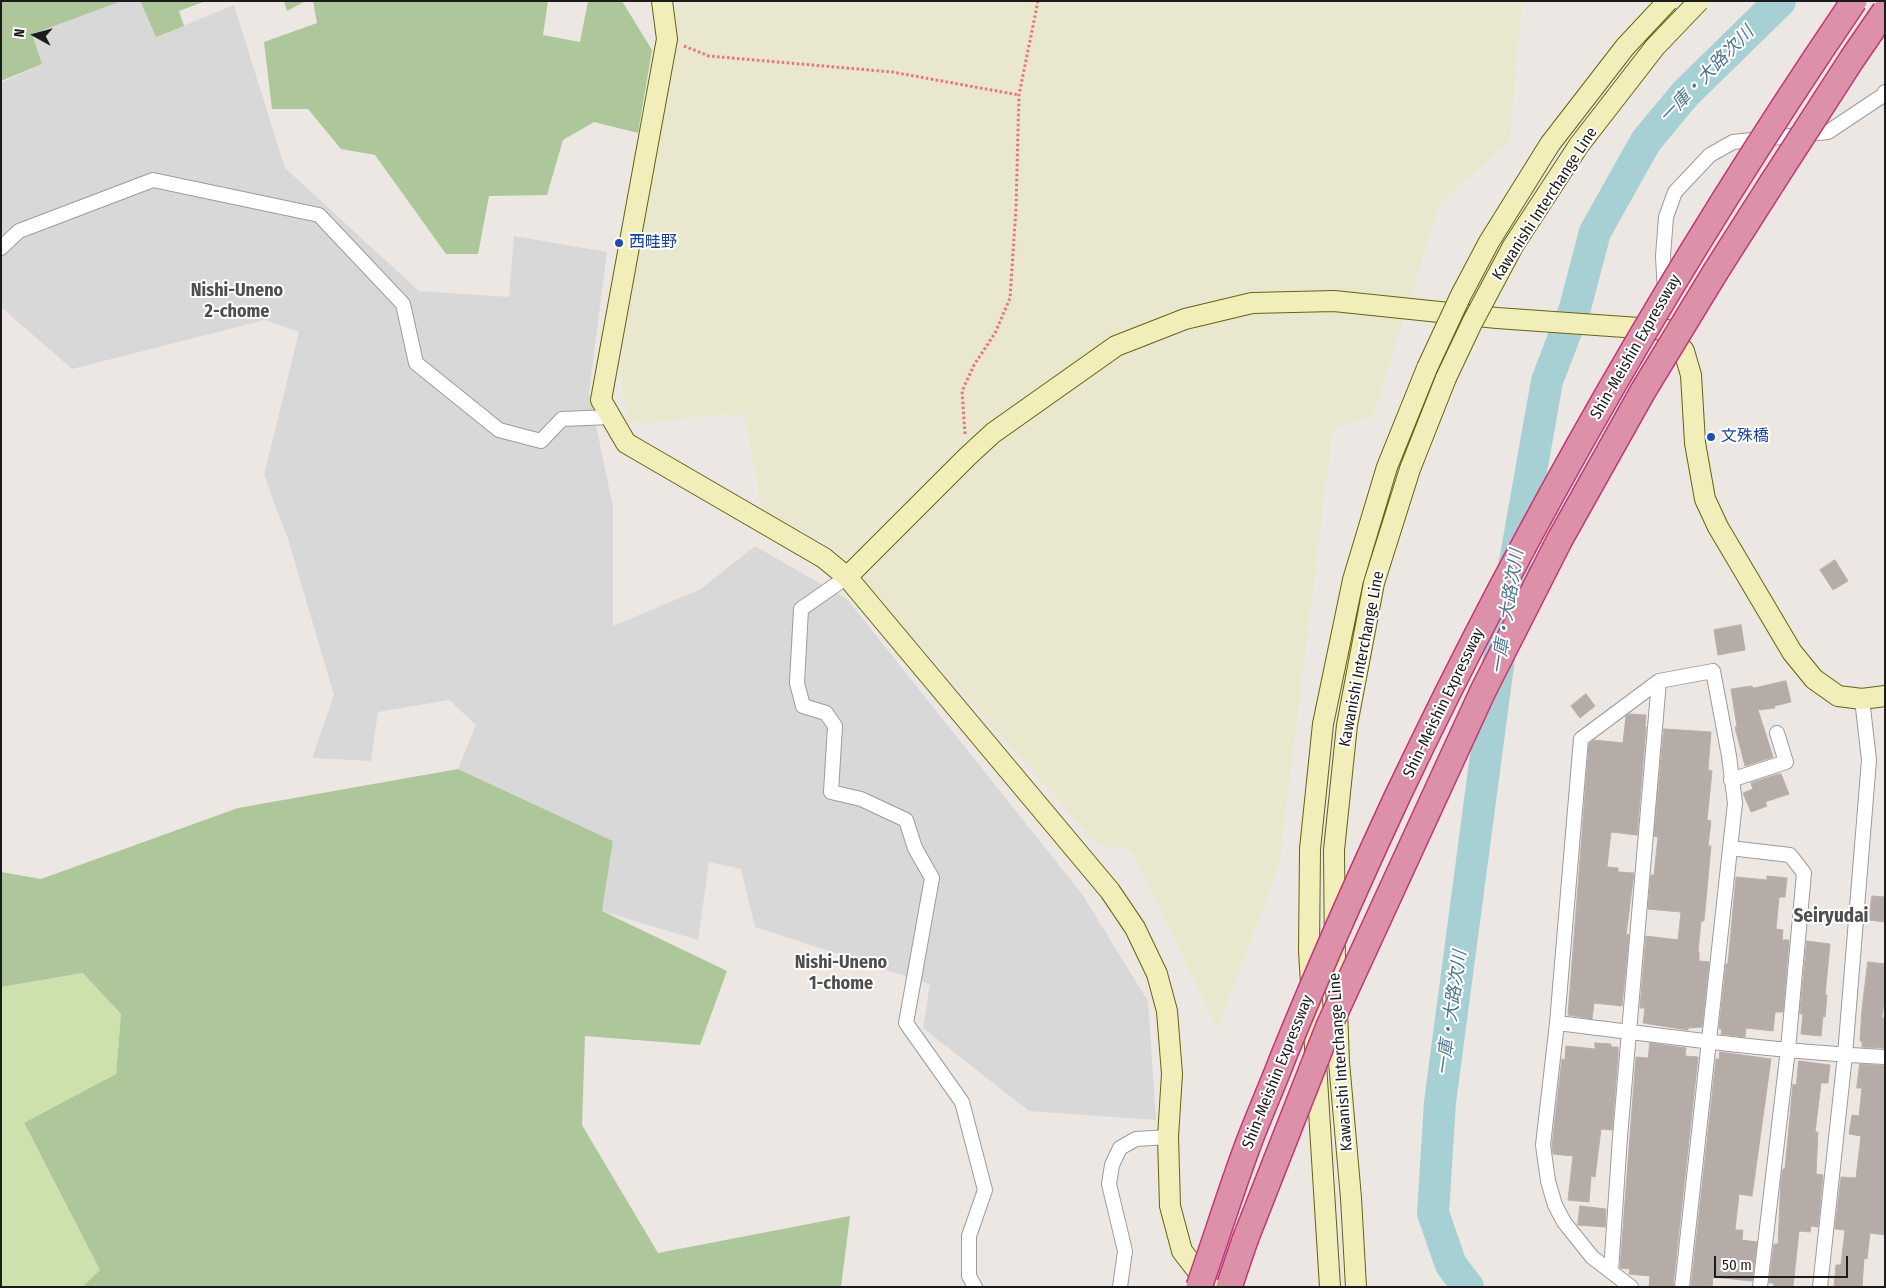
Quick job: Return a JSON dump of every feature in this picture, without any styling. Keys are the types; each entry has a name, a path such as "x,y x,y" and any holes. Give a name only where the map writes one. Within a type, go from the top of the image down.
{"highway":[{"name":"Shin-Meishin Expressway","path":"1200,1287 1250,1141 1316,977 1366,863 1443,701 1528,537 1620,373 1706,227 1795,87 1854,1"},
{"name":"Shin-Meishin Expressway","path":"1231,1287 1245,1240 1329,1026 1483,691 1569,525 1643,391 1772,183 1885,11"}],"street":[{"path":"662,1 667,39 601,400 626,443 824,558 848,577 1110,891 1135,928 1157,974 1168,1011 1172,1074 1168,1136 1170,1206 1182,1251 1210,1287"},
{"name":"Kawanishi Interchange Line","path":"1330,1287 1309,951 1310,849 1323,724 1353,580 1387,467 1426,368 1489,242 1550,144 1625,47 1668,1"},
{"name":"Kawanishi Interchange Line","path":"1356,1287 1351,1198 1339,1062 1335,959 1334,850 1348,725 1374,583 1410,469 1446,378 1472,323 1513,246 1579,145 1655,47 1699,1"},
{"path":"1885,92 1882,96 1828,132 1733,142 1710,155 1676,192 1666,216 1663,256 1667,330 1684,351 1691,375 1695,443 1705,499 1718,528 1792,652 1814,679 1838,696 1862,699 1885,696"},
{"path":"1,248 19,231 153,180 319,215 403,304 416,363 499,430 541,441 562,419 611,417"},
{"path":"975,1287 970,1276 969,1236 985,1190 962,1102 906,1023 932,878 915,848 906,820 861,799 832,792 835,726 826,713 803,706 797,683 801,609 848,577 993,433 1116,346 1185,319 1252,303 1334,302 1497,318 1667,330"},
{"path":"1631,1287 1592,1257 1577,1240 1555,1205 1548,1181 1544,1145 1557,1023 1581,739 1659,681 1713,671 1729,756 1734,803 1682,1287"},
{"path":"1611,1271 1659,681"},
{"path":"1820,1287 1844,1055 1869,760 1862,699"},
{"path":"1731,780 1786,762 1778,733"},
{"path":"1730,848 1790,855 1804,873 1788,1049 1760,1287"},
{"path":"1557,1023 1708,1041 1844,1055 1885,1057"},
{"path":"1120,1287 1125,1251 1110,1184 1112,1164 1120,1148 1136,1138 1168,1136"}],"path":[{"path":"968,456 962,391 974,364 995,333 1010,298 1016,208 1019,95 1038,1"},
{"path":"667,39 709,56 892,72 1019,95"}],"shaded area":[{"path":"122,1 140,1 156,37 234,5 285,168 419,291 509,297 514,236 607,252 589,392 613,507 613,626 701,589 755,546 847,599 1082,894 1148,1001 1156,1120 1029,1111 923,1028 930,984 755,927 741,869 709,862 698,940 602,911 613,841 458,769 476,725 449,700 378,712 371,761 312,758 334,695 288,539 264,475 299,332 265,320 72,369 1,307 1,83 42,64 31,34"}],"green space":[{"path":"1,1 122,1 32,34 42,64 1,81"},
{"path":"140,1 206,1 179,11 184,26 156,37"},
{"path":"284,1 306,1 287,11"},
{"path":"313,1 548,1 543,35 580,42 588,1 622,1 652,50 638,133 594,122 563,140 547,195 489,196 478,254 446,254 375,155 341,149 308,109 272,109 264,42 317,23"},
{"path":"676,1 1522,1 1510,141 1440,203 1373,416 1333,428 1279,866 1217,1028 1132,851 1096,843 835,549 762,510 744,413 628,424 620,370"},
{"path":"458,769 613,841 602,911 727,971 700,1045 585,1036 582,1125 658,1253 850,1216 841,1287 82,1287 100,1270 24,1123 116,1074 121,1014 83,973 1,987 1,872 41,879 238,808"},
{"path":"84,973 121,1014 116,1074 24,1124 100,1270 82,1287 1,1287 1,987"}],"building":[{"path":"1835,560 1848,581 1833,590 1820,570"},
{"path":"1741,625 1745,650 1718,655 1714,630"},
{"path":"1786,681 1791,702 1774,706 1775,708 1758,710 1773,757 1745,766 1735,727 1737,727 1731,689 1752,686 1753,688"},
{"path":"1586,694 1595,706 1580,718 1571,706"},
{"path":"1630,714 1646,715 1637,835 1611,832 1607,867 1618,868 1618,872 1634,873 1626,934 1629,935 1622,1006 1594,1003 1592,1019 1568,1015 1589,744 1594,740 1623,743 1626,716"},
{"path":"1664,729 1711,732 1708,770 1712,771 1707,820 1711,821 1708,846 1711,846 1704,921 1701,921 1698,952 1699,961 1709,962 1702,1027 1688,1028 1688,1030 1643,1023 1645,1008 1640,1008 1646,936 1678,940 1681,912 1648,909 1651,875 1654,875 1658,837 1654,836"},
{"path":"1781,774 1789,794 1765,802 1767,806 1751,812 1743,793 1753,789 1751,783"},
{"path":"1767,876 1787,878 1785,897 1779,897 1776,929 1783,930 1782,940 1789,940 1783,1012 1775,1012 1773,1031 1746,1028 1745,1037 1721,1034 1722,1029 1719,1029 1726,964 1728,964 1736,877 1767,880"},
{"path":"1872,896 1885,897 1885,922 1869,920"},
{"path":"1807,941 1830,944 1825,995 1827,995 1825,1017 1823,1016 1821,1036 1801,1034 1803,1014 1800,1014"},
{"path":"1868,962 1885,964 1885,995 1882,1018 1885,1018 1885,1048 1862,1047 1862,1041 1860,1041"},
{"path":"1595,1043 1611,1044 1611,1047 1618,1047 1612,1130 1601,1129 1595,1177 1591,1176 1589,1202 1568,1200 1573,1156 1553,1154 1552,1145 1562,1059 1565,1060 1566,1046 1595,1049"},
{"path":"1650,1043 1686,1048 1685,1056 1698,1057 1673,1287 1649,1287 1650,1276 1629,1274 1630,1269 1620,1268 1636,1057 1648,1058"},
{"path":"1720,1052 1771,1059 1752,1196 1739,1194 1735,1230 1743,1230 1742,1240 1757,1242 1752,1281 1713,1277 1712,1287 1691,1287 1716,1059 1719,1059"},
{"path":"1799,1061 1830,1065 1828,1083 1821,1083 1815,1132 1818,1132 1816,1174 1823,1175 1818,1227 1811,1226 1810,1232 1799,1231 1793,1287 1773,1287 1774,1283 1769,1283 1774,1244 1778,1244 1781,1180 1783,1169 1785,1169 1793,1084 1796,1085"},
{"path":"1860,1064 1885,1066 1885,1235 1870,1233 1867,1259 1864,1258 1862,1287 1834,1287 1836,1265 1841,1265 1845,1230 1835,1229 1841,1177 1856,1178 1861,1136 1849,1134 1852,1115 1859,1116 1862,1088 1857,1088"},
{"path":"1580,1206 1606,1209 1605,1227 1578,1225"}],"waterway":[{"name":"一庫・大路次川","path":"1468,1287 1451,1265 1433,1213 1440,1102 1502,635 1547,381 1575,308 1595,232 1646,141 1686,93 1780,1"}],"place":[{"name":"西畦野","path":"619,243"},
{"name":"文殊橋","path":"1711,437"}],"district":[{"name":"Nishi-Uneno 2-chome","path":"237,301"},
{"name":"Seiryudai","path":"1831,917"},
{"name":"Nishi-Uneno 1-chome","path":"841,973"}]}
